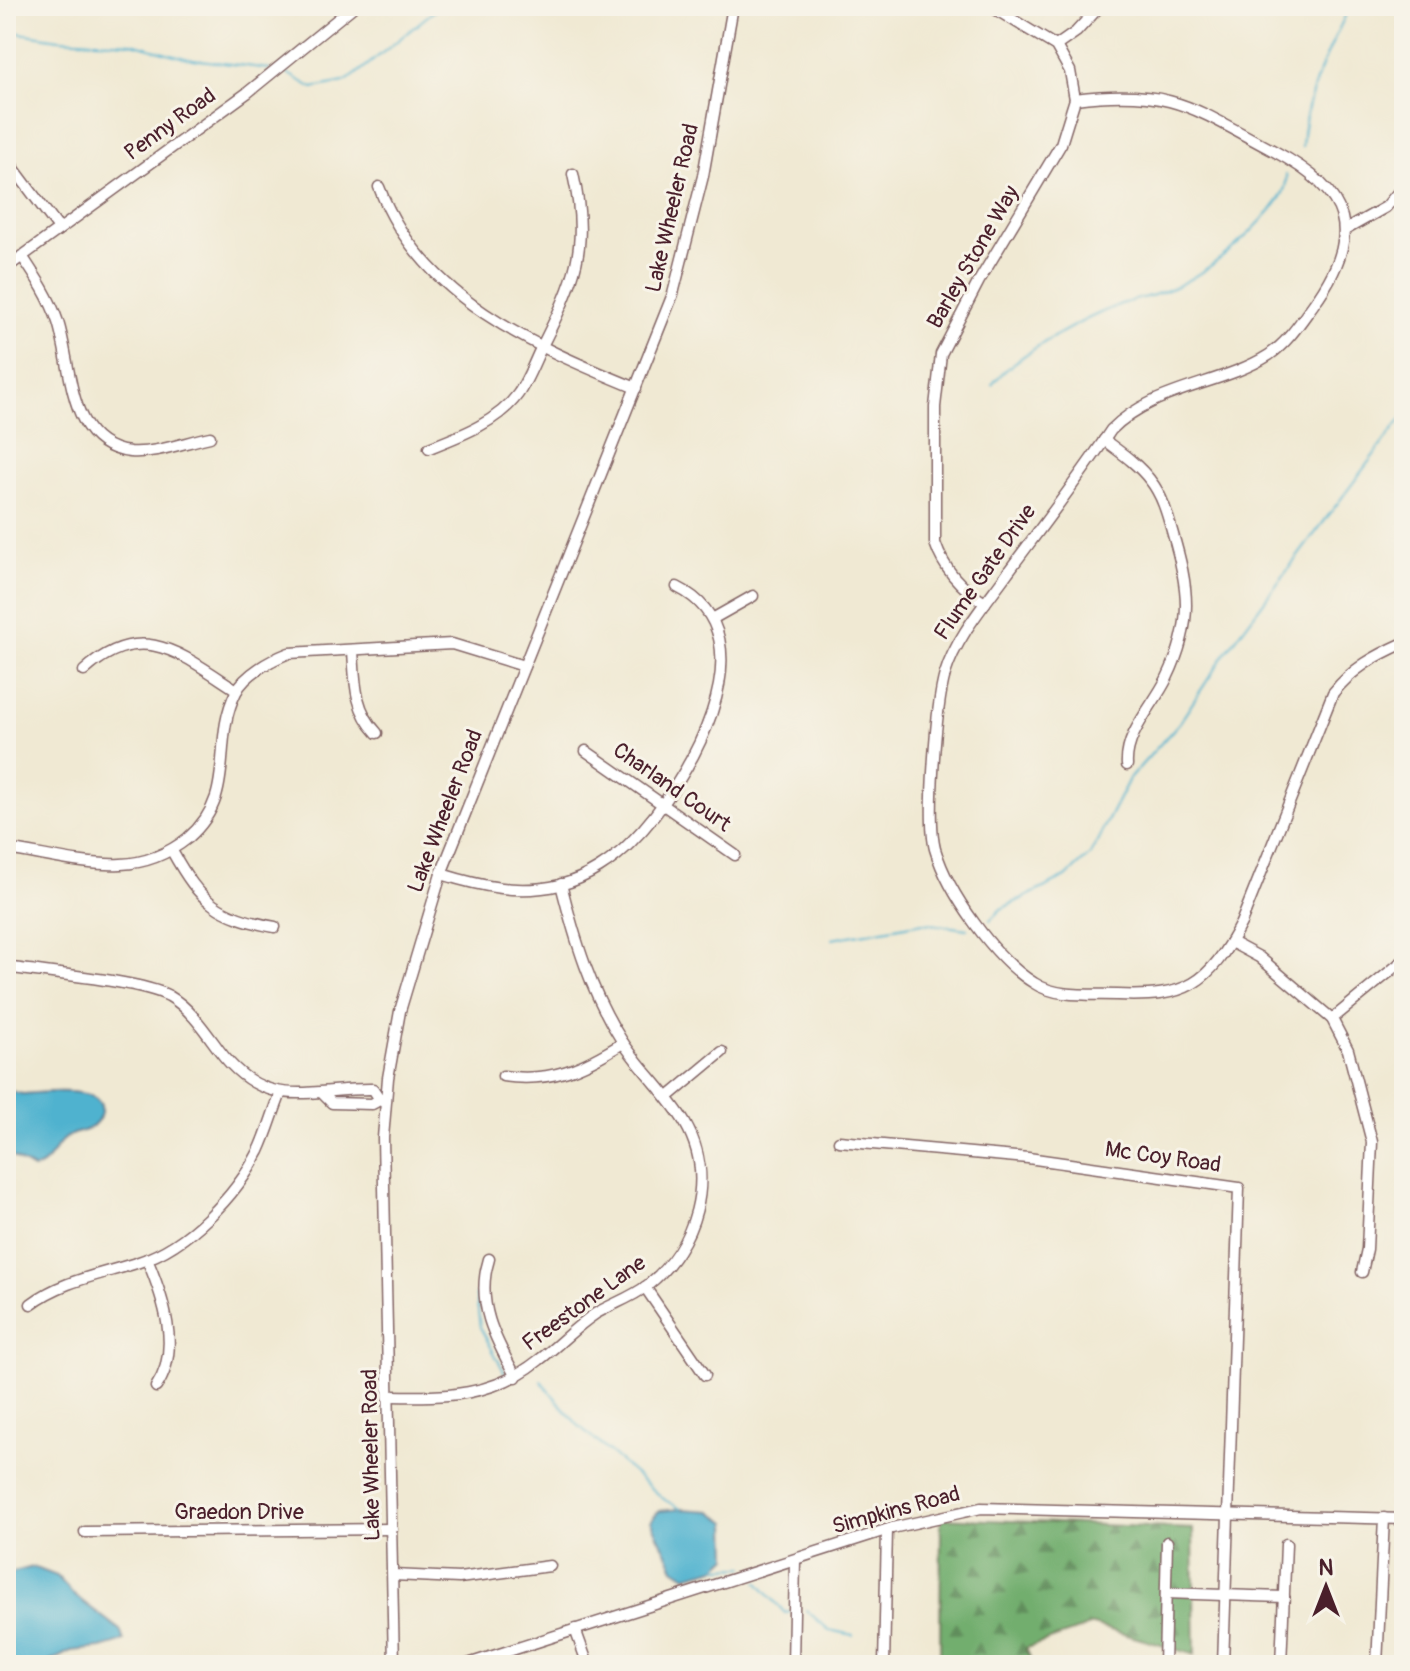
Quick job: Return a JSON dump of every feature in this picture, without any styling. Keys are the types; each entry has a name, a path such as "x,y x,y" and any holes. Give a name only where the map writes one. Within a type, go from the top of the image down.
{"street":[{"name":"Penny Road","path":"6,268 247,93 354,6"},
{"name":"Lake Wheeler Road","path":"394,1665 391,1396 382,1098 400,1011 441,874 636,388 682,265 733,6"},
{"path":"990,6 1056,46 1070,71 1075,99 1154,95 1189,105 1313,175 1335,201 1345,230 1386,207 1404,185"},
{"path":"1056,46 1076,32 1100,6"},
{"name":"Barley Stone Way","path":"985,603 966,591 942,563 935,543 935,407 941,354 979,281 1061,144 1075,99"},
{"path":"6,158 59,229"},
{"path":"429,448 483,423 517,395 573,284 579,261 582,211 573,174"},
{"path":"379,187 389,215 420,259 467,301 541,347 636,388"},
{"name":"Flume Gate Drive","path":"1345,230 1341,261 1333,276 1281,346 1246,366 1138,408 1121,419 985,603 951,657 944,677 933,823 935,848 951,882 995,951 1035,984 1060,992 1167,996 1199,980 1225,955 1333,693 1346,676 1368,660 1404,643"},
{"path":"22,256 57,320 77,406 93,436 108,446 134,452 210,437"},
{"path":"1104,440 1141,469 1158,492 1183,566 1188,601 1182,645 1166,680 1126,749 1127,765"},
{"path":"441,874 481,886 504,889 561,884 586,875 620,853 663,805 702,732 720,683 723,650 714,618 692,595 677,587"},
{"path":"714,618 753,596"},
{"path":"6,849 118,865 143,862 172,851 205,824 215,802 221,779 228,718 237,690 271,660 289,653 452,644 524,666"},
{"path":"84,671 116,647 160,645 237,690"},
{"path":"353,650 355,694 367,722 377,733"},
{"name":"Charland Court","path":"586,751 735,855"},
{"path":"172,851 201,897 218,911 275,927"},
{"name":"Freestone Lane","path":"391,1396 474,1394 516,1377 593,1316 645,1287 681,1250 693,1225 700,1191 700,1172 693,1138 668,1097 623,1043 583,964 561,884"},
{"path":"1231,942 1259,957 1332,1019 1348,1050 1372,1142 1367,1249 1362,1272"},
{"path":"1332,1019 1404,960"},
{"path":"6,967 131,986 171,997 203,1027 233,1068 250,1083 281,1093 323,1094 332,1103 372,1104 382,1098"},
{"path":"503,1076 537,1079 565,1074 623,1043"},
{"path":"668,1097 722,1052"},
{"path":"31,1304 53,1288 147,1259 208,1217 240,1181 259,1150 281,1093"},
{"name":"Mc Coy Road","path":"839,1141 1028,1158 1239,1188 1226,1514"},
{"path":"147,1259 163,1299 167,1337 166,1372 156,1387"},
{"path":"489,1259 485,1272 486,1314 495,1340 516,1377"},
{"path":"645,1287 705,1375"},
{"name":"Simpkins Road","path":"465,1665 887,1530 957,1512 1013,1506 1404,1519"},
{"path":"1223,1665 1226,1514"},
{"path":"1377,1665 1384,1518"},
{"name":"Graedon Drive","path":"85,1532 392,1529"},
{"path":"884,1665 887,1530"},
{"path":"1164,1665 1167,1542"},
{"path":"1281,1665 1286,1544"},
{"path":"793,1665 795,1560"},
{"path":"393,1575 459,1578 550,1566"},
{"path":"1166,1593 1284,1597"},
{"path":"575,1629 588,1665"}],"green space":[{"path":"941,1518 1193,1529 1195,1655 1093,1625 1026,1648 1033,1665 940,1665"}],"water":[{"path":"6,1089 22,1094 73,1092 86,1095 96,1099 101,1107 99,1119 84,1131 67,1137 45,1163 33,1169 6,1153"},
{"path":"659,1511 711,1511 727,1522 728,1557 716,1568 686,1576 674,1568 651,1521"},
{"path":"33,1567 57,1576 74,1595 120,1630 124,1641 101,1648 71,1651 43,1665 6,1665 6,1574"}],"waterway":[{"path":"285,72 313,88 344,82 440,6"},
{"path":"1302,147 1312,92 1350,6"},
{"path":"6,31 59,39 132,43 185,58 269,69"},
{"path":"992,385 1002,373 1033,349 1089,318 1121,304 1168,290 1207,269 1240,242 1275,206 1285,189 1286,175"},
{"path":"990,920 1001,909 1066,877 1090,855 1129,779 1180,722 1226,652 1404,415"},
{"path":"832,939 923,923 967,929"},
{"path":"476,1295 480,1327 505,1373"},
{"path":"541,1381 578,1425 665,1500 681,1509"},
{"path":"717,1568 745,1567"},
{"path":"757,1582 785,1613 790,1612"},
{"path":"806,1610 829,1630 853,1635"}]}
